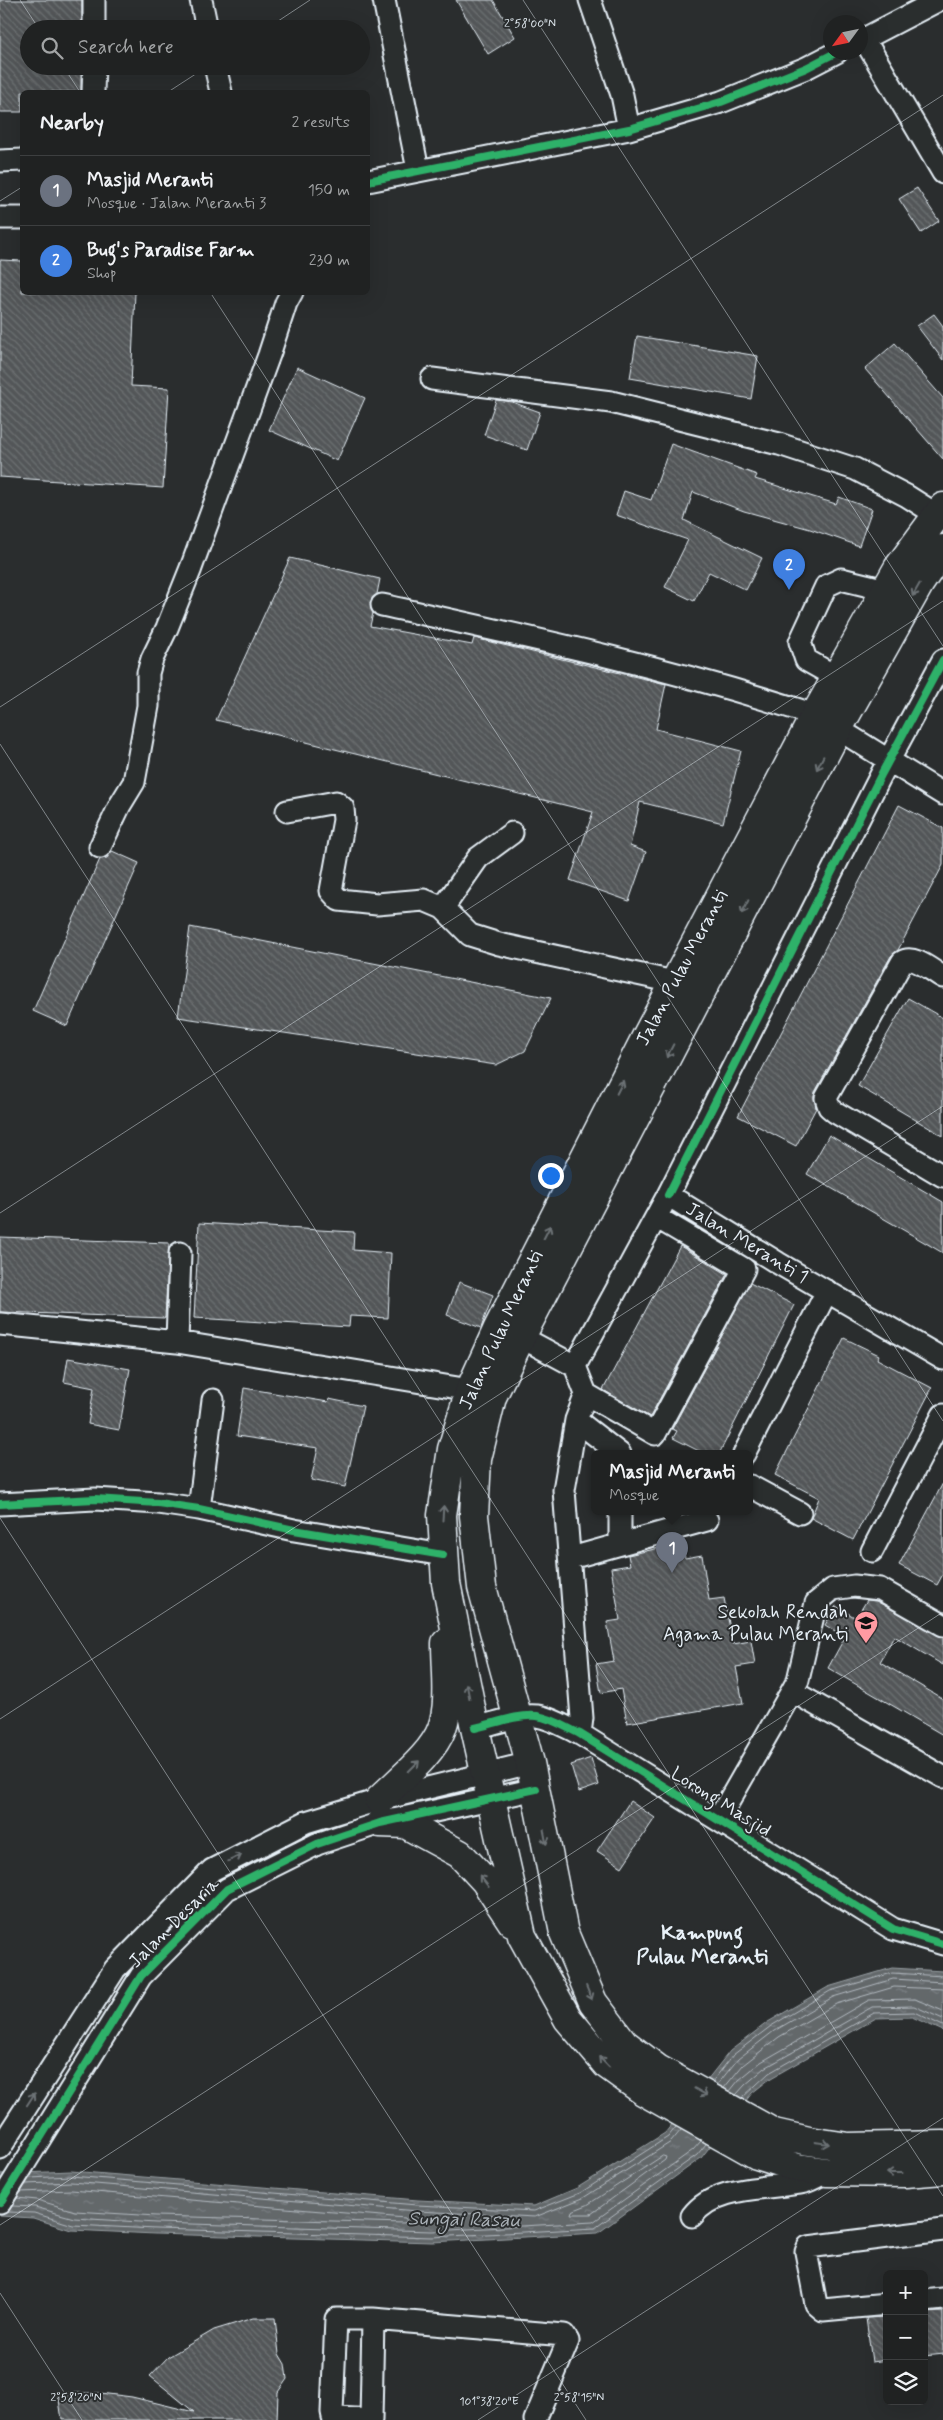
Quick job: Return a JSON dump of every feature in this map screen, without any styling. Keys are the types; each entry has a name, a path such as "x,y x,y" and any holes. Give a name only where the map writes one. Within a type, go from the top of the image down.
{"main road":[{"name":"Jalan Pulau Meranti","path":"940,511 898,568 836,677 826,722 492,1397 477,1459 474,1516 482,1588 530,1763 564,1933 592,2002 624,2042 658,2069 774,2133 808,2141 848,2147 943,2144"},
{"name":"Jalan Pulau Meranti","path":"943,550 826,722 674,982 498,1328 470,1390 452,1449 442,1515 446,1583 475,1728 522,1936 568,2019 607,2065 643,2092 757,2156 798,2168 826,2172 905,2173 943,2170"},
{"path":"446,1583 446,1704 442,1728 380,1811 460,1854 485,1882 522,1936"}],"street":[{"path":"94,0 94,20"},
{"path":"201,0 205,20"},
{"path":"384,0 418,170"},
{"path":"590,0 622,95 628,129"},
{"path":"868,37 939,0"},
{"path":"868,50 943,173"},
{"path":"370,182 418,170 628,129 721,102 806,68 823,59"},
{"path":"94,75 94,90"},
{"path":"217,75 221,90"},
{"path":"0,161 20,160"},
{"path":"0,218 20,218"},
{"path":"100,847 120,805 134,782 148,706 148,673 152,659 167,628 187,577 269,356 286,302 290,295"},
{"path":"432,379 611,402 780,444 855,468 907,496 940,511"},
{"path":"836,677 806,660 800,642 826,586 841,579 886,590"},
{"path":"382,605 594,652 737,690 826,722 943,794"},
{"path":"668,1196 888,761 943,660"},
{"path":"287,811 336,802 343,808 344,820 331,891 338,900 377,904 424,900 443,908 470,935 499,944 674,982"},
{"path":"443,908 478,858 512,833"},
{"path":"943,977 913,959 906,959 902,962 826,1098 829,1107 835,1112 943,1176"},
{"name":"Jalan Meranti 1","path":"575,1366 668,1196 943,1359"},
{"path":"521,1338 575,1366 586,1394 655,1434 744,1269 656,1217"},
{"path":"177,1342 180,1254"},
{"path":"746,1450 827,1291"},
{"path":"0,1324 177,1342 470,1390"},
{"path":"580,1734 582,1718 571,1558 564,1490 576,1420 586,1394"},
{"path":"200,1509 212,1400"},
{"path":"872,1550 943,1414"},
{"path":"576,1420 615,1450"},
{"path":"753,1488 800,1513"},
{"path":"0,1504 95,1499 158,1503 200,1509 294,1530 443,1555"},
{"path":"620,1515 620,1544"},
{"path":"571,1558 707,1520"},
{"path":"718,1820 798,1680 816,1603 833,1589 854,1586 880,1589 943,1625"},
{"path":"792,1691 943,1778"},
{"name":"Lorong Masjid","path":"475,1728 536,1716 552,1721 580,1734 893,1929 943,1944"},
{"name":"Jalan Desaria","path":"2,2144 115,1968 212,1870 306,1822 380,1811 488,1786 530,1763"},
{"name":"Jalan Desaria","path":"488,1786 536,1789"},
{"name":"Jalan Desaria","path":"0,2203 142,1976 227,1889 380,1811"},
{"path":"692,2216 700,2205 720,2195 807,2181 826,2172"},
{"path":"883,2304 823,2310 816,2304 806,2252 808,2247 943,2230"},
{"path":"928,2301 943,2299"},
{"path":"373,2319 371,2420 333,2416 336,2319 373,2319 564,2335 568,2341 535,2420"}],"water":[{"name":"Sungai Rasau","path":"892,1968 943,1971 943,2031 912,2017 876,2018 771,2078 752,2093 701,2158 598,2233 432,2242 71,2230 33,2218 0,2216 0,2174 71,2171 418,2200 534,2206 577,2188 665,2133 730,2051 768,2022 828,1987"}],"building":[{"path":"0,0 82,0 82,20 20,20 20,75 81,75 81,90 20,90 20,112 0,112"},
{"path":"456,0 493,0 515,37 488,54"},
{"path":"917,188 939,221 921,233 899,199"},
{"path":"0,260 20,261 20,295 135,295 131,386 169,388 163,488 0,477"},
{"path":"934,314 943,326 943,360 917,326"},
{"path":"637,336 758,356 751,399 630,378"},
{"path":"895,343 943,398 943,459 865,369"},
{"path":"297,367 365,398 337,461 269,430"},
{"path":"496,400 512,402 540,412 527,450 484,435"},
{"path":"671,444 757,475 755,479 836,504 839,497 872,509 859,546 810,529 744,511 693,492 684,520 762,558 746,590 709,572 694,601 665,587 688,540 616,515 624,491 651,500"},
{"path":"290,558 380,579 377,594 370,602 373,613 370,626 472,645 474,638 666,684 656,729 741,751 723,823 640,802 630,846 646,852 629,901 570,880 593,812 216,720"},
{"path":"899,805 943,828 943,865 898,950 891,956 815,1092 816,1108 796,1146 738,1116"},
{"path":"112,851 139,863 67,1026 33,1011 100,859 107,858"},
{"path":"190,927 551,998 525,1051 496,1065 178,1017"},
{"path":"908,998 943,1018 943,1136 858,1086"},
{"path":"829,1135 943,1202 943,1253 807,1174"},
{"path":"199,1223 354,1232 353,1250 391,1253 388,1318 350,1316 349,1327 194,1318"},
{"path":"0,1237 169,1243 165,1318 0,1312"},
{"path":"680,1246 727,1274 650,1417 603,1390"},
{"path":"459,1282 493,1295 481,1328 447,1315"},
{"path":"750,1283 794,1305 721,1450 697,1450 673,1438 677,1431 672,1429"},
{"path":"844,1338 879,1355 877,1359 932,1388 853,1540 811,1518 819,1498 775,1475"},
{"path":"68,1358 130,1369 119,1430 88,1424 94,1388 64,1382"},
{"path":"244,1388 328,1402 329,1399 363,1406 345,1487 311,1480 318,1448 237,1436"},
{"path":"943,1483 943,1574 937,1585 899,1565"},
{"path":"682,1543 685,1558 702,1555 709,1600 724,1598 733,1644 751,1641 755,1664 736,1667 743,1703 627,1723 621,1689 601,1693 596,1664 614,1661 607,1622 620,1620 611,1568 630,1565 628,1555"},
{"path":"867,1600 876,1601 943,1637 943,1665 894,1636 880,1662 943,1699 943,1735 828,1668 845,1637 825,1625 836,1606 856,1618"},
{"path":"591,1758 599,1785 579,1792 571,1765"},
{"path":"630,1801 655,1818 622,1867 597,1851"},
{"path":"943,2312 943,2354 928,2356 928,2313"},
{"path":"883,2317 883,2361 872,2362 866,2318"},
{"path":"253,2318 275,2318 279,2354 285,2364 287,2379 278,2392 277,2420 62,2420 58,2393 100,2393 132,2397 194,2412 150,2376 168,2357 214,2330"}],"cycle path":[{"path":"370,181 629,129 721,102 806,68 823,59"},
{"path":"668,1195 882,773 943,660"},
{"path":"0,1504 95,1499 158,1503 199,1509 294,1530 443,1555"},
{"path":"475,1728 529,1716 543,1717 559,1724 580,1734 893,1929 943,1944"},
{"path":"0,2203 141,1976 227,1889 317,1844 380,1823 536,1789"}],"place":[{"name":"Bug's Paradise Farm","path":"789,590"},
{"name":"Masjid Meranti","path":"672,1573"},
{"name":"Sekolah Rendah Agama Pulau Meranti","path":"866,1644"}],"district":[{"name":"Kampung Pulau Meranti","path":"702,1945"}]}
